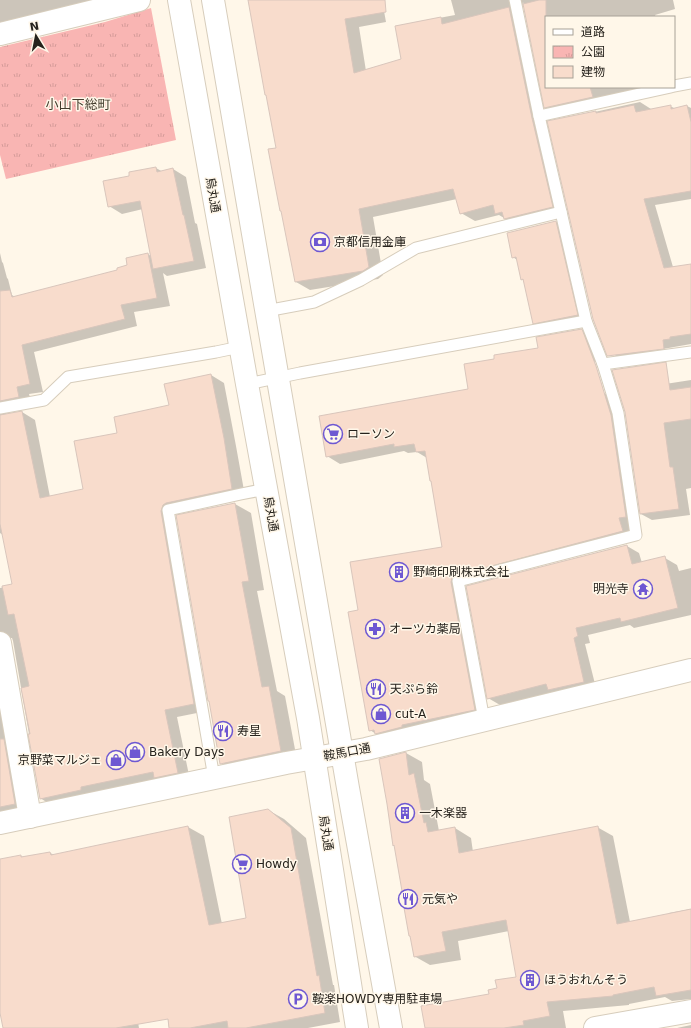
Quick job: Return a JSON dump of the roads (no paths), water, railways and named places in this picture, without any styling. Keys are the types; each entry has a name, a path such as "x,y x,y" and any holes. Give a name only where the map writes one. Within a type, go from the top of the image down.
{"main road":[{"path":"0,34 139,0"},
{"name":"烏丸通","path":"179,0 314,758 358,1028"},
{"path":"213,0 342,753 391,1028"},
{"path":"0,643 4,684 30,817"},
{"name":"鞍馬口通","path":"0,823 214,778 366,749 691,670"},
{"path":"595,1028 691,1011"}],"lane":[{"path":"484,720 458,581 636,535 618,413 603,364 586,321 539,116 515,0"},
{"path":"675,86 691,83"},
{"path":"539,116 666,88"},
{"path":"266,311 314,302 361,280 416,248 561,212"},
{"path":"247,384 586,321"},
{"path":"0,408 44,400 68,377 240,347"},
{"path":"603,364 691,352"},
{"path":"214,778 168,510 266,490"}],"place":[{"name":"京都信用金庫","path":"320,242"},
{"name":"ローソン","path":"333,434"},
{"name":"野崎印刷株式会社","path":"399,572"},
{"name":"明光寺","path":"643,589"},
{"name":"オーツカ薬局","path":"375,629"},
{"name":"天ぷら鈴","path":"376,689"},
{"name":"cut-A","path":"381,714"},
{"name":"寿星","path":"223,731"},
{"name":"Bakery Days","path":"135,752"},
{"name":"京野菜マルジェ","path":"116,760"},
{"name":"一木楽器","path":"405,813"},
{"name":"Howdy","path":"242,864"},
{"name":"元気や","path":"408,899"},
{"name":"ほうおれんそう","path":"530,980"},
{"name":"鞍楽HOWDY専用駐車場","path":"298,999"}],"district":[{"name":"小山下総町","path":"78,104"}]}
